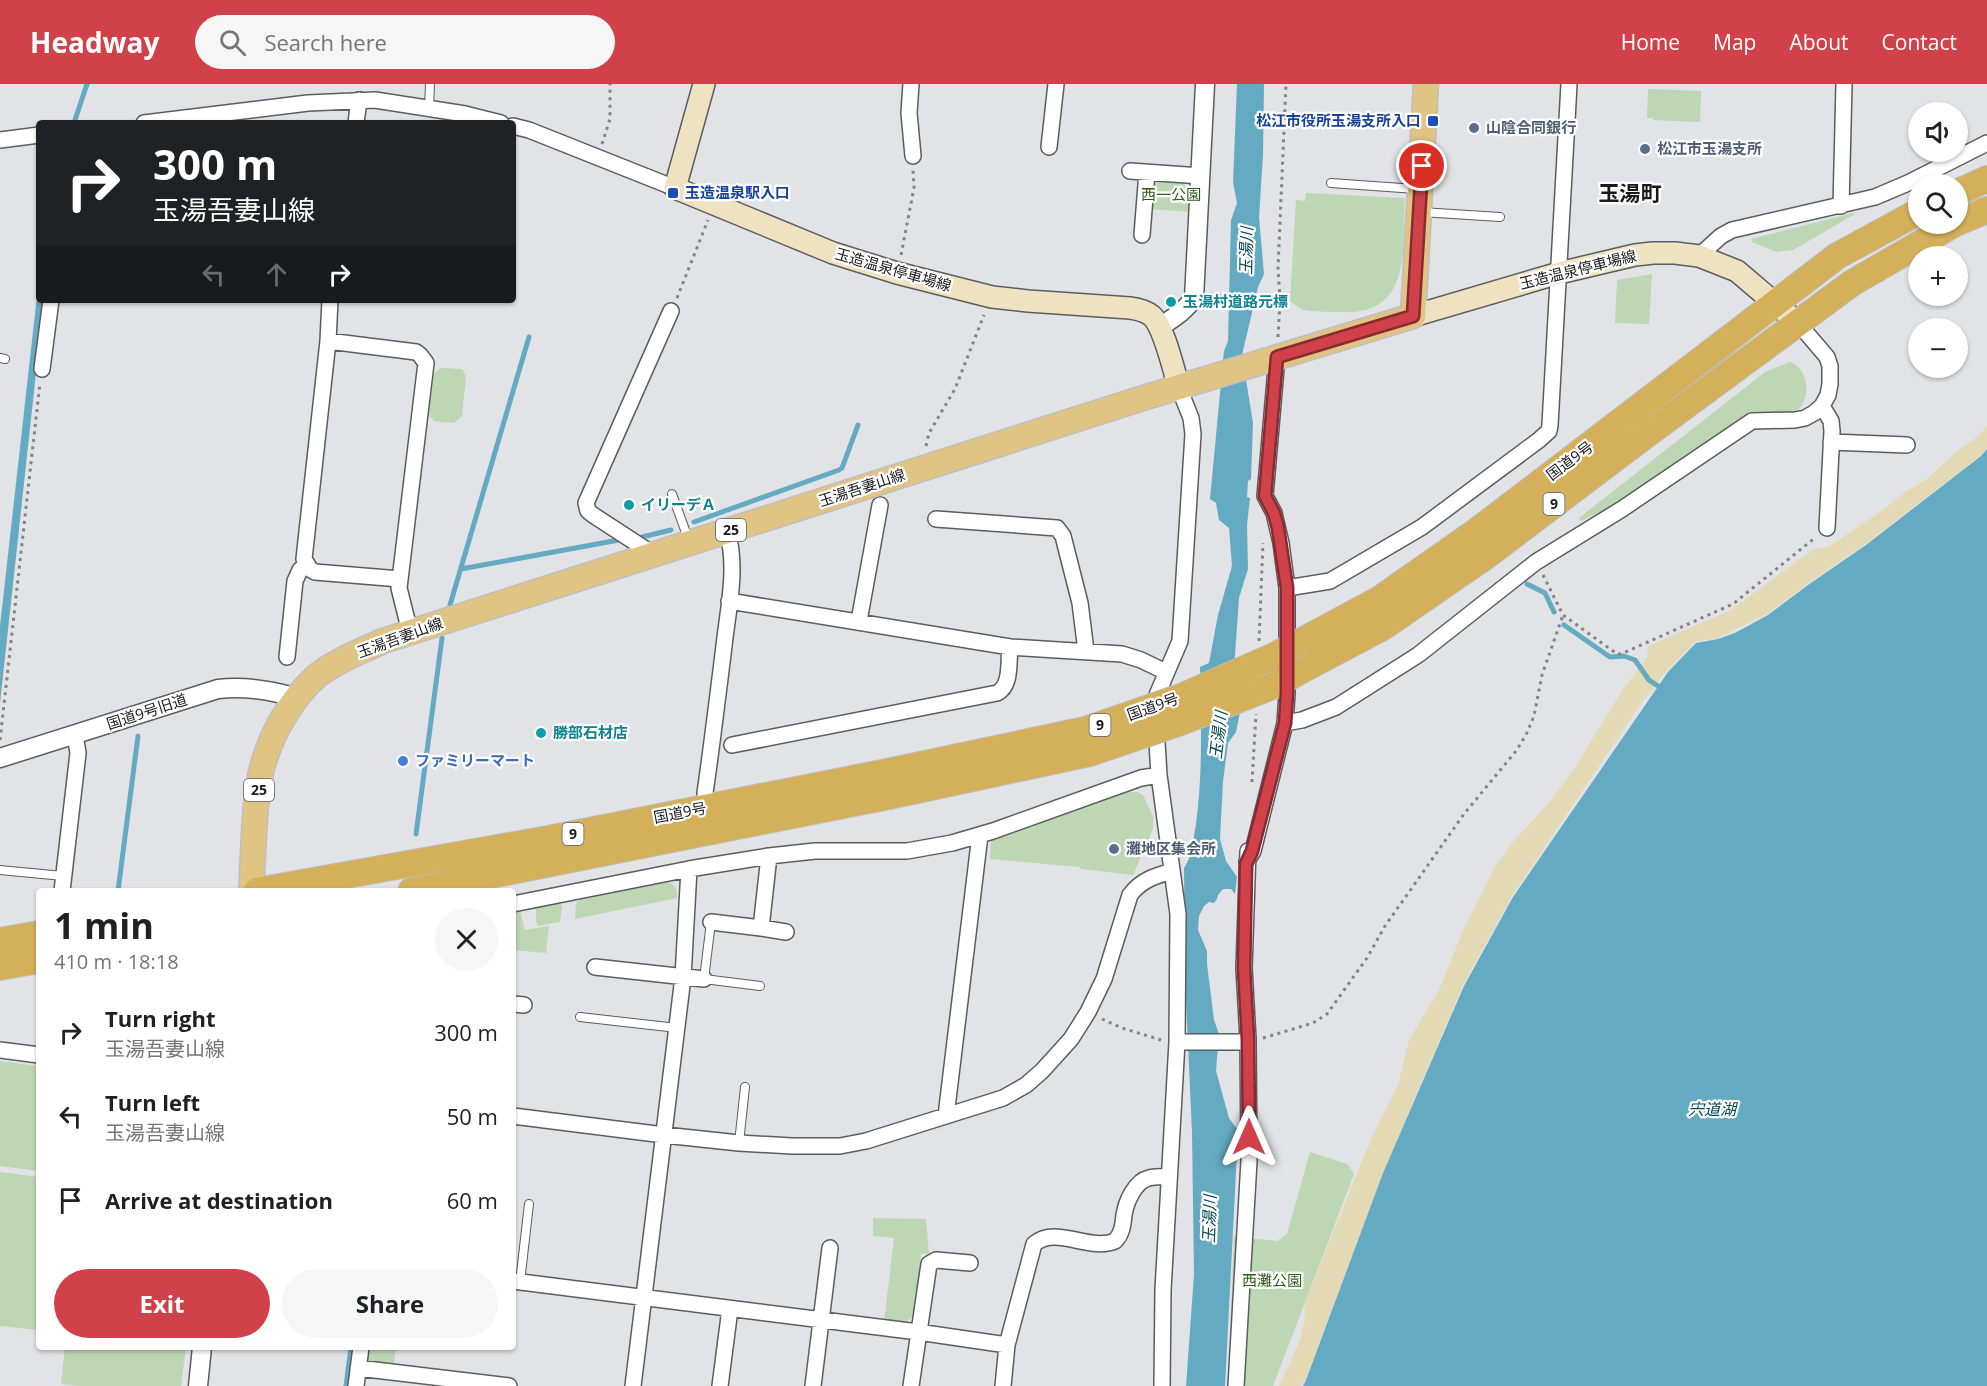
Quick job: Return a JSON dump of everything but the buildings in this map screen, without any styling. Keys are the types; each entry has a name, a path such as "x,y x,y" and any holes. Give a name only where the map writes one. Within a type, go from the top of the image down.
{"highway":[{"path":"1968,188 1987,179"},
{"name":"国道9号","path":"1968,218 1987,210"},
{"name":"国道9号","path":"424,888 888,784 1085,730 1181,697 1274,656 1380,599 1477,531 1838,256 1908,218"},
{"name":"国道9号","path":"274,888 548,839 705,808 888,784 1090,753 1192,718 1275,685 1383,627 1486,556 1852,283 1937,234"},
{"path":"0,941 36,935"},
{"path":"0,968 36,961"}],"main road":[{"path":"675,188 704,84"},
{"path":"1413,316 1426,84"},
{"name":"玉造温泉停車場線","path":"675,188 833,253 897,273 992,297 1028,302 1136,309 1150,315 1160,327"},
{"name":"玉造温泉停車場線","path":"1413,316 1559,273 1653,253 1699,256 1737,271 1798,323"},
{"name":"玉湯吾妻山線","path":"251,888 262,768 277,730 297,698 320,674 362,651 410,632 652,554 1413,316"},
{"path":"1160,327 1190,384"}],"street":[{"path":"911,84 909,113 913,156"},
{"path":"1049,147 1056,84"},
{"path":"1160,327 1187,307 1194,297 1205,84"},
{"path":"1287,588 1330,581 1422,527 1544,436 1550,425 1569,84"},
{"path":"1841,206 1844,84"},
{"path":"175,120 308,103 375,99 487,120"},
{"path":"356,120 359,100"},
{"path":"516,127 675,188"},
{"path":"0,140 36,135"},
{"path":"1699,256 1721,236 1732,230 1875,197 1987,143"},
{"path":"1130,171 1201,176"},
{"path":"1142,235 1147,172"},
{"path":"42,369 51,303"},
{"path":"330,303 328,341 304,554 306,565 315,572 400,579"},
{"path":"652,554 593,515 588,511 586,503 671,311"},
{"path":"1285,723 1302,720 1336,707 1409,661 1536,562 1622,509 1752,421 1805,418 1822,406 1828,395 1830,366 1827,357 1798,323"},
{"path":"328,341 416,352 426,363 399,588 410,632"},
{"path":"1236,1386 1249,1161 1244,968 1247,857 1252,851 1285,723 1287,693 1287,588 1277,523 1265,496 1272,359"},
{"path":"1162,1386 1168,1177 1181,1042 1178,914 1159,775 1157,695 1180,641 1193,434 1190,384"},
{"path":"1822,406 1831,421 1827,528"},
{"path":"1831,442 1907,445"},
{"path":"859,621 880,505"},
{"path":"936,519 1057,528 1063,536 1080,603 1086,651"},
{"path":"705,808 729,601 732,546 727,531"},
{"path":"287,657 295,581 300,570 306,565"},
{"path":"729,601 1010,647 1132,656 1166,672"},
{"path":"732,745 997,693 1006,685 1010,647"},
{"name":"国道9号旧道","path":"2,757 218,690 253,688 297,698"},
{"path":"63,883 78,753 75,735"},
{"path":"516,903 689,869 769,856 815,850 907,851 952,843 1142,778 1159,775"},
{"path":"946,1116 980,835"},
{"path":"761,928 769,856"},
{"path":"633,1386 683,977 689,869"},
{"path":"516,1116 739,1143 840,1146 866,1141 1003,1098 1026,1085 1042,1071 1071,1039 1088,1012 1104,980 1130,895 1136,886 1172,871"},
{"path":"711,922 786,932"},
{"path":"595,966 704,979"},
{"path":"1181,1042 1246,1042"},
{"path":"0,1050 36,1055"},
{"path":"1003,1386 1007,1345 1034,1244 1045,1238 1104,1244 1115,1242 1122,1230 1125,1211 1140,1182 1149,1178 1168,1177"},
{"path":"813,1386 830,1248"},
{"path":"911,1386 929,1264 936,1260 970,1263"},
{"path":"517,1282 1007,1345"},
{"path":"720,1386 730,1309"},
{"path":"198,1386 202,1350"},
{"path":"356,1386 360,1350"},
{"path":"358,1368 452,1383 509,1386"}],"lane":[{"path":"429,108 430,84"},
{"path":"1331,183 1500,217"},
{"path":"672,494 689,543"},
{"path":"0,870 63,883"},
{"path":"711,922 704,979 760,986"},
{"path":"580,1017 677,1028"},
{"path":"739,1143 745,1088"},
{"path":"517,1282 529,1204"}],"path":[{"path":"598,157 610,118 610,84"},
{"path":"1272,359 1280,300 1278,268 1286,84"},
{"path":"897,273 914,188 913,156"},
{"path":"671,311 715,205"},
{"path":"1209,294 1280,300"},
{"path":"929,452 926,445 929,433 955,389 992,297"},
{"path":"2,757 0,740 42,369"},
{"path":"1536,562 1563,615 1617,654 1621,654 1733,603 1827,528"},
{"path":"1246,1042 1313,1023 1333,1007 1367,958 1385,926 1464,814 1516,751 1526,735 1534,716 1542,675 1563,615"},
{"path":"1088,1012 1122,1028 1164,1040 1181,1042"}],"green space":[{"path":"1648,89 1701,91 1700,122 1647,118"},
{"name":"西一公園","path":"1156,179 1179,180 1192,192 1191,212 1149,209 1151,183"},
{"path":"1306,193 1405,198 1404,238 1398,276 1391,292 1380,304 1362,311 1319,312 1301,309 1290,301 1296,200 1305,201"},
{"path":"1855,214 1793,250 1776,252 1752,242 1751,239"},
{"path":"1652,274 1649,324 1615,323 1617,280"},
{"path":"1790,362 1801,370 1806,383 1805,397 1799,409 1746,415 1603,511 1581,521 1579,518 1765,372"},
{"path":"441,368 462,369 466,376 462,416 454,423 434,421 429,415 434,373"},
{"path":"1127,792 1138,792 1143,795 1153,816 1153,829 1133,875 1079,867 990,859 991,841"},
{"path":"665,882 675,887 677,898 575,919 576,903 580,900"},
{"path":"559,903 562,906 560,922 538,926 536,908"},
{"path":"520,911 525,930 549,926 546,953 516,950 516,912"},
{"path":"0,1061 36,1066 36,1171 0,1166"},
{"name":"西灘公園","path":"1310,1152 1347,1164 1354,1174 1273,1386 1228,1386 1234,1237 1277,1241 1287,1234"},
{"path":"0,1172 36,1177 36,1330 0,1326"},
{"path":"873,1218 926,1219 929,1254 921,1254 915,1316 900,1324 884,1322 894,1238 873,1236"},
{"path":"65,1350 186,1350 181,1386 61,1384"},
{"path":"367,1350 396,1350 394,1364 370,1362 366,1356"}],"sand":[{"path":"1987,425 1987,448 1980,456 1864,545 1767,614 1717,638 1695,642 1666,671 1638,708 1512,896 1463,985 1383,1173 1306,1379 1301,1386 1279,1386 1301,1335 1304,1325 1304,1304 1371,1139 1398,1085 1409,1040 1439,990 1464,928 1496,865 1574,769 1621,692 1647,657 1648,646 1729,611 1814,549 1828,547 1928,478 1958,450 1980,435"}],"water":[{"name":"玉湯川","path":"1237,84 1264,84 1259,217 1264,274 1258,287 1242,355 1253,423 1251,479 1248,481 1247,497 1250,498 1247,525 1248,569 1239,598 1234,669 1242,674 1240,712 1236,732 1228,743 1223,781 1220,839 1226,861 1237,877 1235,894 1231,889 1223,889 1214,903 1209,902 1204,906 1199,916 1198,930 1207,951 1214,1020 1219,1034 1216,1071 1229,1118 1237,1129 1237,1152 1225,1386 1186,1386 1194,1274 1184,868 1192,847 1200,785 1200,667 1209,663 1218,615 1232,566 1229,528 1219,520 1216,503 1210,499 1224,351 1228,341 1231,220 1237,203 1233,182"},
{"path":"36,303 44,303 0,703 0,626"},
{"name":"宍道湖","path":"1987,449 1987,1386 1303,1386 1383,1173 1464,986 1513,897 1668,672 1696,643 1735,633 1768,615 1866,545"}],"waterway":[{"path":"75,120 87,84"},
{"path":"450,605 529,337"},
{"path":"694,522 839,470 842,468 858,425"},
{"path":"642,537 671,530"},
{"path":"461,569 619,540"},
{"path":"1527,584 1545,593 1554,612"},
{"path":"1564,625 1610,657 1624,656 1635,660 1649,680 1664,690"},
{"path":"416,834 442,638"},
{"path":"118,888 138,736"},
{"path":"346,1386 351,1350"}],"place":[{"name":"松江市役所玉湯支所入口","path":"1433,121"},
{"name":"山陰合同銀行","path":"1474,128"},
{"name":"松江市玉湯支所","path":"1645,149"},
{"name":"玉造温泉駅入口","path":"673,193"},
{"name":"玉湯村道路元標","path":"1171,302"},
{"name":"イリーデＡ","path":"629,505"},
{"name":"勝部石材店","path":"541,733"},
{"name":"ファミリーマート","path":"403,761"},
{"name":"灘地区集会所","path":"1114,849"}],"district":[{"name":"玉湯町","path":"1630,194"}],"route":[{"path":"1249,1137 1248,1039 1244,968 1246,864 1252,851 1285,723 1287,693 1287,588 1278,528 1274,513 1265,496 1277,357 1413,316 1422,166"}]}
